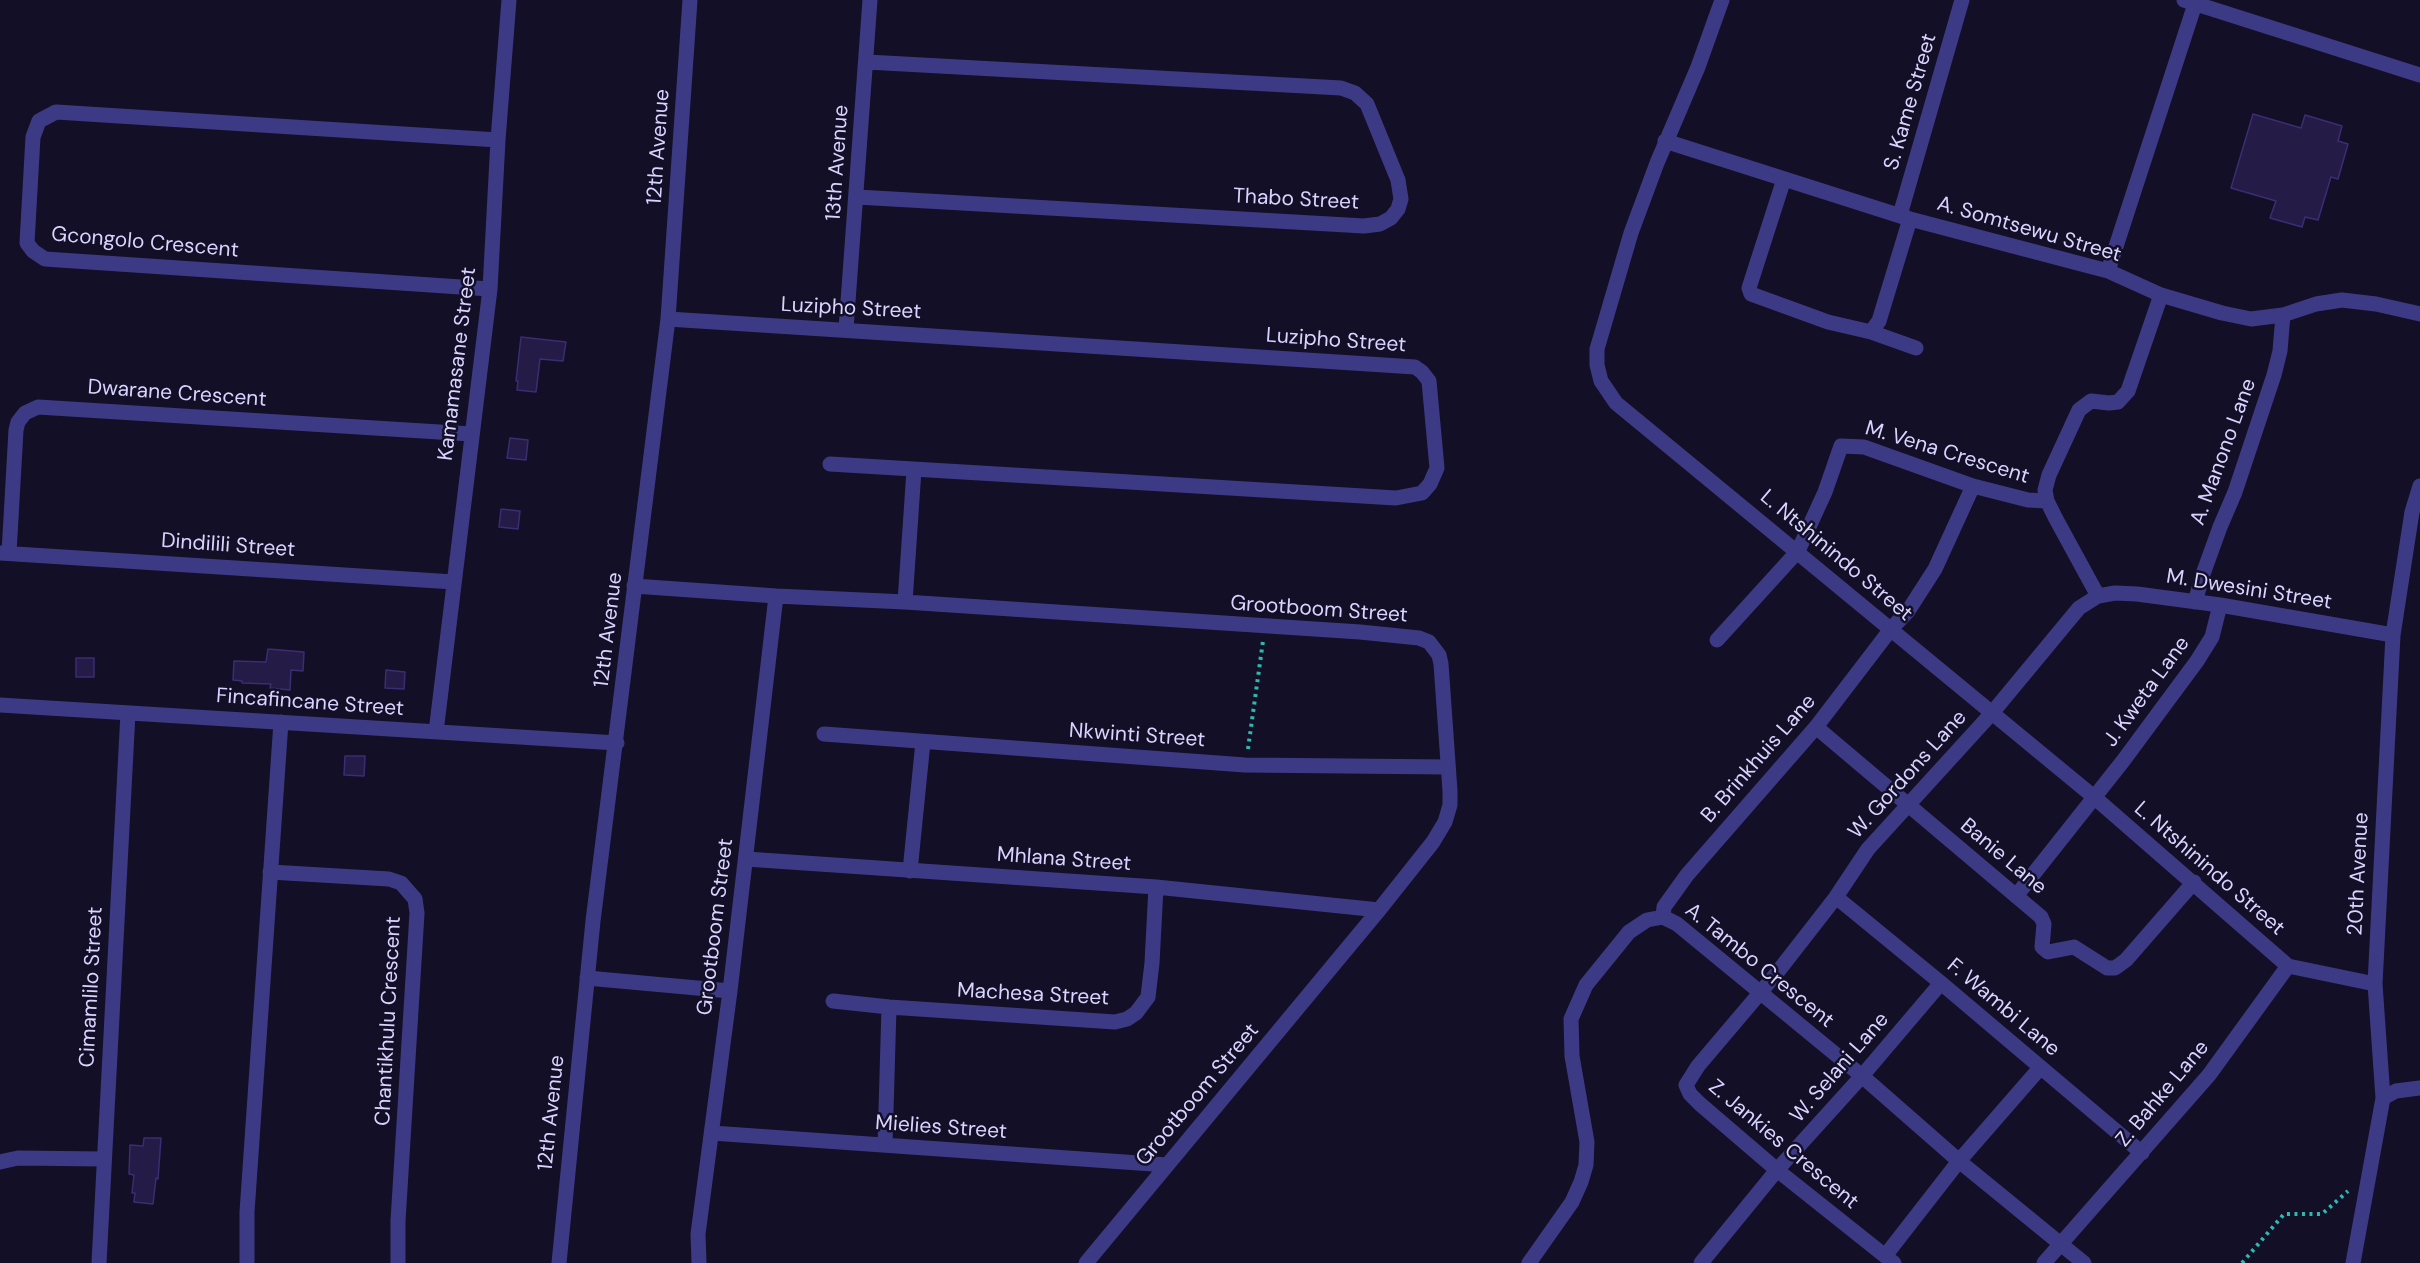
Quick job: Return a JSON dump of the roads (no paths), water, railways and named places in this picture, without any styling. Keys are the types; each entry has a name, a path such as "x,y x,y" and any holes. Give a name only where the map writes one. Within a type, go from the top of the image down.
{"street":[{"name":"Kamamasane Street","path":"436,732 490,289 509,0"},
{"name":"12th Avenue","path":"559,1263 587,978 668,319 690,0"},
{"name":"13th Avenue","path":"846,329 870,0"},
{"name":"L. Ntshinindo Street","path":"1722,0 1698,67 1665,141 1631,233 1597,349 1597,365 1601,381 1616,403 2094,797 2288,966 2375,984"},
{"name":"S. Kame Street","path":"1871,332 1879,321 1962,0"},
{"path":"2109,271 2190,2 2420,75"},
{"name":"Thabo Street","path":"857,197 1364,226 1380,224 1390,218 1398,209 1401,199 1398,180 1367,104 1355,93 1341,88 867,62"},
{"name":"Gcongolo Crescent","path":"490,289 45,259 33,252 27,243 33,137 39,121 56,111 498,140"},
{"name":"A. Somtsewu Street","path":"1665,141 1905,217 2109,271 2161,296 2222,314 2251,319 2283,315 2316,304 2342,300 2376,304 2420,314"},
{"path":"1784,179 1749,288 1750,294 1828,322 1871,332 1917,348"},
{"path":"2047,501 2045,490 2049,475 2079,410 2091,401 2118,402 2128,391 2161,296"},
{"name":"A. Manono Lane","path":"2195,602 2274,375 2280,351 2283,315"},
{"name":"Luzipho Street","path":"668,319 1415,367 1426,377 1431,388 1437,468 1430,484 1422,493 1413,497 1360,497 830,464"},
{"name":"Dwarane Crescent","path":"4,553 16,430 18,422 25,413 38,407 471,434"},
{"name":"M. Vena Crescent","path":"1798,551 1825,492 1841,446 1864,447 1973,486 2028,500 2047,501 2098,596"},
{"path":"905,602 914,470"},
{"name":"B. Brinkhuis Lane","path":"1663,917 1664,907 1682,881 1816,728 1908,611 1935,569 1973,486"},
{"name":"20th Avenue","path":"2353,1263 2383,1098 2375,984 2393,635 2412,512 2420,486"},
{"path":"1717,640 1798,551"},
{"name":"Dindilili Street","path":"4,553 454,582"},
{"name":"Grootboom Street","path":"634,586 1360,632 1419,638 1429,642 1439,655 1450,805 1445,822 1433,842 1379,910 1086,1263"},
{"name":"M. Dwesini Street","path":"2098,596 2115,593 2137,594 2220,605 2393,635"},
{"name":"Grootboom Street","path":"699,1263 698,1234 730,991 776,596"},
{"name":"W. Gordons Lane","path":"1760,993 1836,897 1868,849 1992,713 2079,608 2098,596"},
{"name":"J. Kweta Lane","path":"2016,896 2201,656 2212,637 2220,605"},
{"name":"Fincafincane Street","path":"0,705 617,743"},
{"name":"Cimamlilo Street","path":"99,1263 128,713"},
{"path":"247,1263 247,1212 280,722"},
{"name":"Banie Lane","path":"1816,728 1909,804 2044,921 2041,941 2044,950 2052,953 2074,947 2111,970 2126,960 2194,882"},
{"name":"Nkwinti Street","path":"825,734 1245,765 1448,767"},
{"path":"910,871 923,742"},
{"name":"Mhlana Street","path":"746,859 1156,887 1379,910"},
{"name":"Chantikhulu Crescent","path":"270,872 390,879 401,883 415,899 417,913 398,1221 398,1263"},
{"name":"Machesa Street","path":"833,1000 889,1007 1115,1022 1127,1019 1136,1013 1148,997 1156,887"},
{"name":"F. Wambi Lane","path":"1836,897 2142,1153"},
{"name":"A. Tambo Crescent","path":"1529,1263 1572,1202 1586,1165 1587,1142 1572,1056 1570,1018 1586,985 1629,932 1647,920 1663,917 1677,924 1862,1076 1959,1161 2084,1263"},
{"name":"Z. Bahke Lane","path":"2060,1243 2209,1076 2288,966"},
{"path":"587,978 730,991"},
{"name":"W. Selani Lane","path":"1701,1263 1777,1170 1862,1076 1941,983"},
{"name":"Z. Jankies Crescent","path":"1760,993 1698,1066 1686,1085 1690,1094 1777,1170 1889,1259"},
{"path":"885,1145 889,1007"},
{"path":"1889,1259 1959,1161 2040,1068"},
{"path":"2383,1098 2396,1091 2413,1087 2420,1088"},
{"name":"Mielies Street","path":"712,1133 1167,1165"},
{"path":"0,1162 18,1158 104,1159"},
{"path":"2044,1263 2060,1243"}]}
